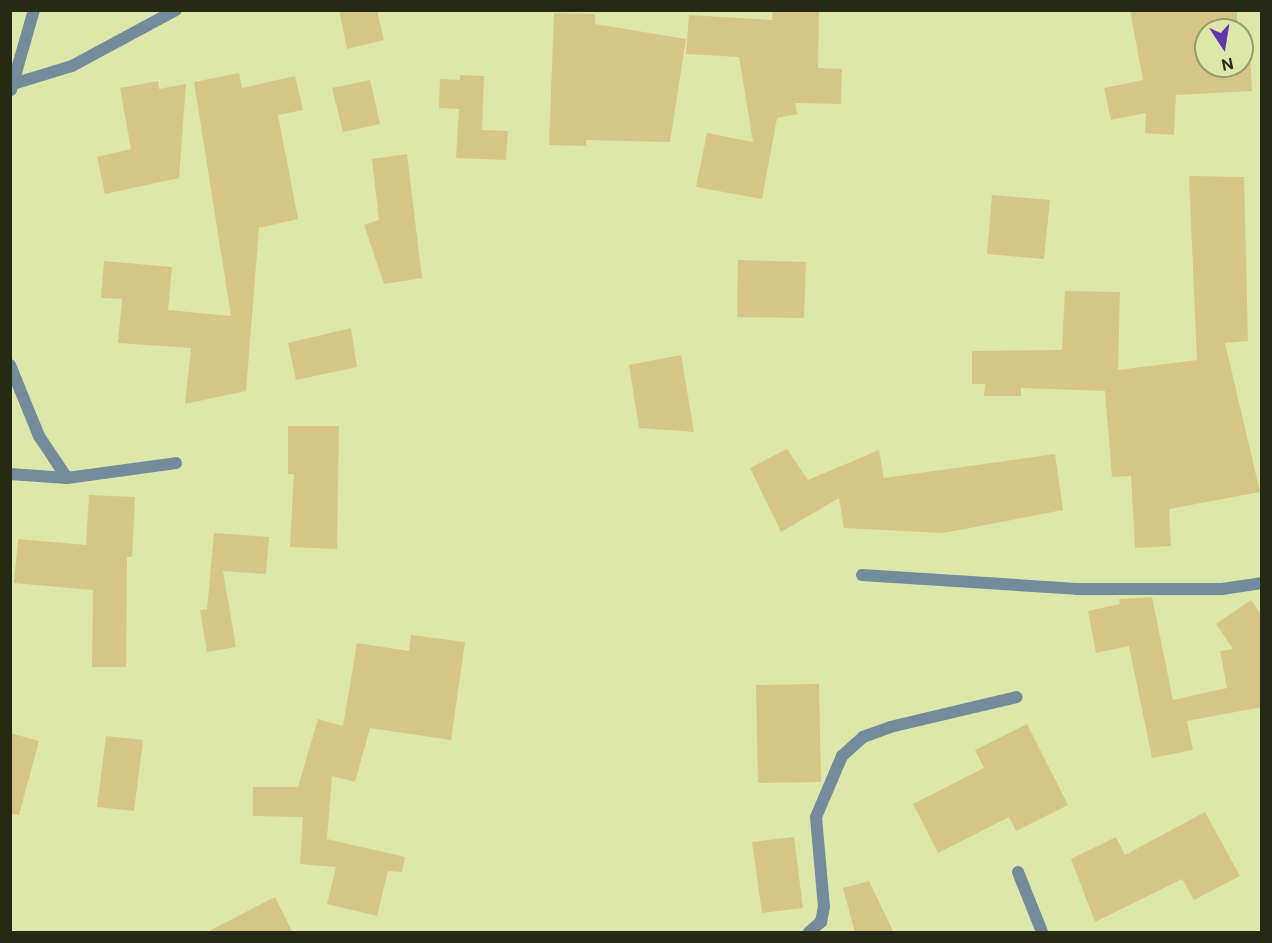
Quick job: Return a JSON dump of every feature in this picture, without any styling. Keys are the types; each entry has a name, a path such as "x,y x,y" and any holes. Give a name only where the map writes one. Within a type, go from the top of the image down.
{"street":[{"path":"12,88 34,10"},
{"path":"12,88 72,66 176,10"},
{"path":"10,365 39,435 67,478"},
{"path":"10,474 67,478 176,463"},
{"path":"862,575 1077,589 1222,589 1262,583"},
{"path":"809,933 821,922 824,907 816,817 842,756 863,737 890,727 1017,697"},
{"path":"1018,872 1042,933"}],"building":[{"path":"339,10 377,10 384,40 347,49"},
{"path":"773,10 819,10 818,68 842,69 841,104 795,103 797,114 777,118 762,199 696,187 707,133 753,142 739,57 686,54 689,15 772,20"},
{"path":"1130,10 1237,10 1237,18 1194,18 1194,78 1251,78 1252,91 1176,95 1174,135 1145,133 1146,113 1111,120 1104,88 1143,80"},
{"path":"554,13 595,14 595,24 686,39 670,142 586,140 586,146 549,145"},
{"path":"239,73 242,88 295,76 303,110 278,115 298,219 259,228 246,391 185,404 191,348 118,343 122,299 101,298 104,261 172,267 168,310 231,316 194,82"},
{"path":"460,75 484,76 482,130 508,131 506,160 456,158 459,109 439,108 440,79 460,80"},
{"path":"370,80 380,124 343,132 332,88"},
{"path":"158,81 159,89 186,84 179,178 105,194 97,157 131,149 120,88"},
{"path":"407,154 422,278 384,284 364,225 379,220 372,159"},
{"path":"1189,176 1244,177 1248,341 1225,343 1260,492 1169,509 1171,546 1135,548 1131,476 1112,477 1105,391 1021,388 1021,396 984,396 985,384 972,384 972,351 1062,350 1065,291 1120,292 1118,370 1197,360"},
{"path":"992,195 1050,200 1044,259 987,254"},
{"path":"738,260 806,262 804,318 737,317"},
{"path":"351,328 357,367 296,380 288,343"},
{"path":"681,355 694,432 639,428 629,365"},
{"path":"288,426 339,426 337,549 290,547 294,474 288,474"},
{"path":"787,449 808,480 879,450 884,478 1055,454 1063,510 943,533 844,528 839,498 781,532 750,468"},
{"path":"89,495 135,497 132,557 127,557 126,667 92,667 93,590 14,583 18,539 86,545"},
{"path":"214,533 269,537 266,574 223,571 236,647 207,652 200,610 207,609"},
{"path":"1152,597 1173,700 1227,688 1220,651 1233,649 1216,624 1251,600 1262,616 1262,707 1187,721 1193,750 1152,758 1129,646 1096,653 1088,611 1120,604 1119,599"},
{"path":"411,635 465,642 451,740 370,728 355,782 332,776 327,839 405,857 402,872 388,871 377,916 327,904 336,867 300,864 303,817 253,816 253,787 298,787 318,719 343,726 357,643 409,651"},
{"path":"819,684 821,782 758,783 756,685"},
{"path":"1027,724 1068,805 1016,831 1009,817 938,853 913,804 984,768 975,750"},
{"path":"10,733 39,741 19,815 10,814"},
{"path":"106,736 143,740 134,811 97,807"},
{"path":"1205,812 1240,876 1194,900 1182,879 1095,922 1071,859 1116,837 1125,855"},
{"path":"794,837 803,908 762,913 752,842"},
{"path":"869,881 894,933 855,933 843,888"},
{"path":"275,897 293,933 205,933"}]}
